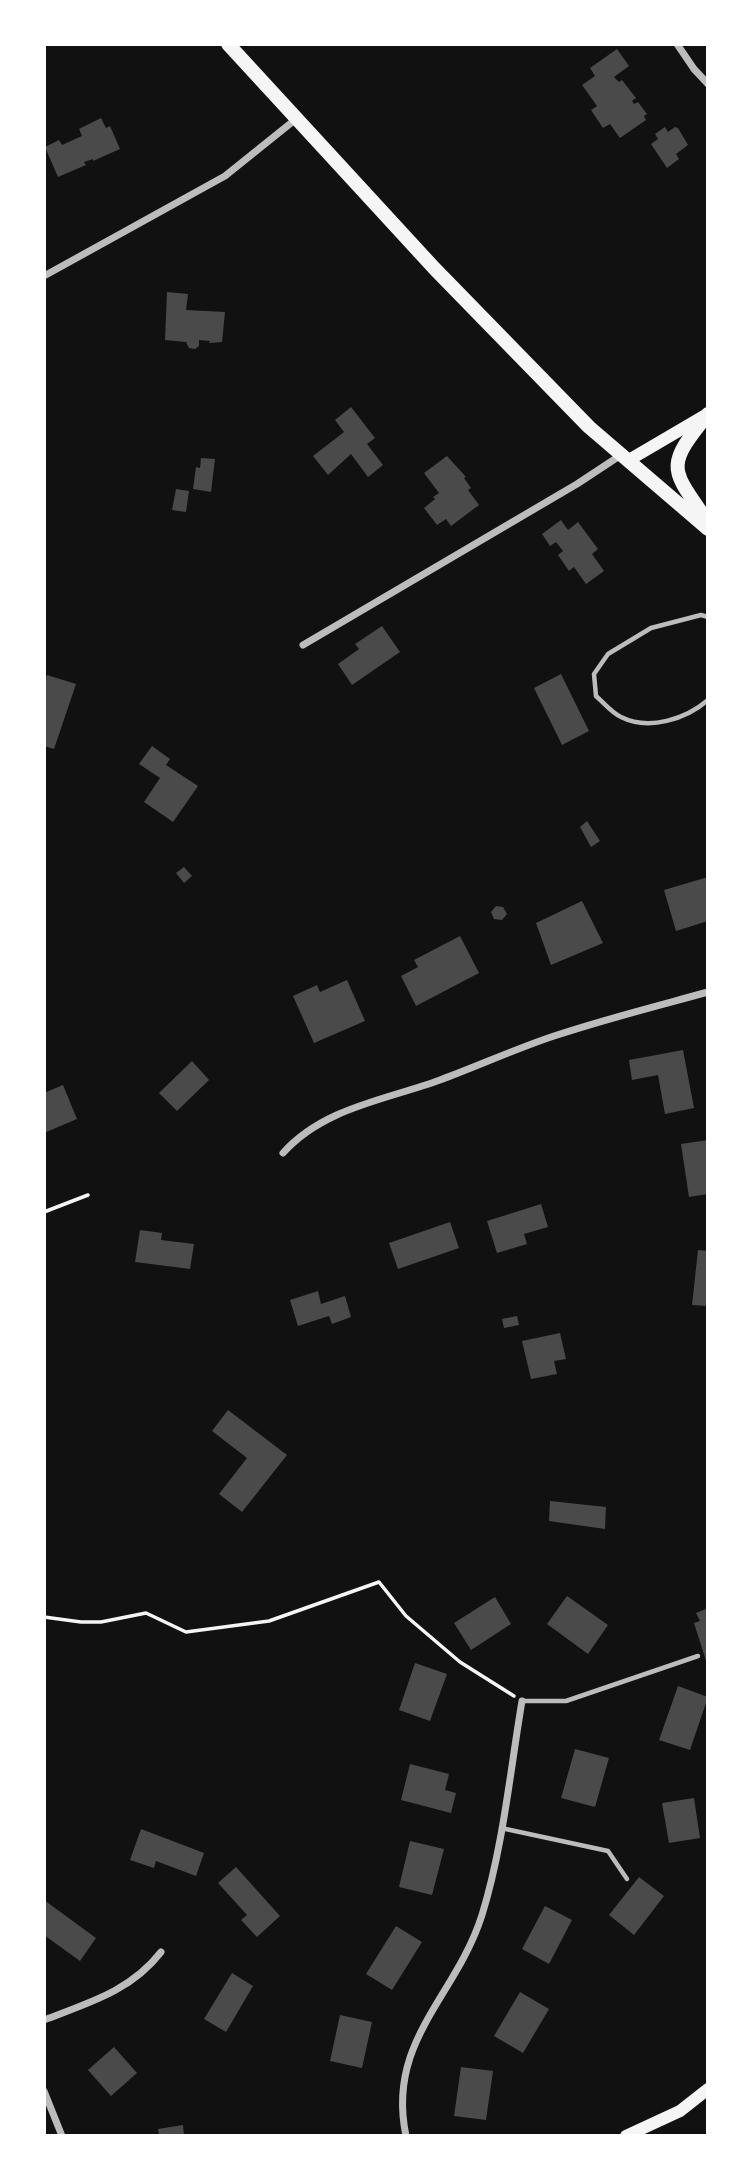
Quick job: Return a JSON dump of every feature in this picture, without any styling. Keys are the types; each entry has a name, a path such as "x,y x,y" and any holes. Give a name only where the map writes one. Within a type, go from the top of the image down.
{"main road":[{"path":"228,44 434,268 589,427 708,529"},
{"path":"626,457 708,414"},
{"path":"708,414 682,448 677,470 681,483 708,522"},
{"path":"626,2136 680,2111 708,2089"}],"street":[{"path":"677,44 708,84"},
{"path":"44,276 225,176 296,118"},
{"path":"303,645 626,457"},
{"path":"283,1153 313,1125 335,1114 439,1080 553,1036 708,992"},
{"path":"406,2136 403,2095 406,2070 413,2046 426,2019 461,1965 481,1919 491,1883 522,1701"},
{"path":"44,2020 115,1992 136,1979 161,1952"},
{"path":"44,2091 62,2136"}],"lane":[{"path":"708,617 701,615 651,628 608,654 594,674 596,696 621,717 652,725 697,709 708,700"},
{"path":"522,1701 566,1701 698,1656"},
{"path":"501,1828 608,1851 627,1879"}],"path":[{"path":"44,1212 89,1195"},
{"path":"44,1617 101,1622 146,1613 186,1632 269,1621 379,1582 406,1616 460,1662 522,1701"}],"building":[{"path":"617,49 629,66 614,77 619,82 622,80 636,98 632,101 634,104 638,102 647,114 644,116 646,120 620,138 610,124 603,128 591,110 597,106 582,85 595,76 590,68"},
{"path":"101,118 106,128 110,126 120,149 93,161 84,162 86,165 58,177 45,147 59,140 62,145 82,136 79,129"},
{"path":"665,127 668,132 678,128 688,145 676,154 679,159 667,168 651,144 658,139 655,134"},
{"path":"167,292 188,294 186,310 225,312 222,342 209,343 210,341 199,340 199,346 195,349 189,348 186,342 165,340"},
{"path":"351,407 375,438 367,444 383,465 368,477 351,454 328,475 313,456 344,432 335,420"},
{"path":"447,456 466,477 464,478 471,488 468,490 479,505 451,526 446,519 437,525 424,508 439,493 424,473"},
{"path":"201,458 215,459 211,492 193,489 196,467 200,468"},
{"path":"176,489 189,491 186,512 172,510"},
{"path":"561,520 568,530 578,522 598,549 592,554 604,571 586,584 574,567 569,571 558,555 563,551 556,542 550,546 542,534"},
{"path":"382,626 400,652 352,685 338,664 359,649 355,644"},
{"path":"561,674 589,731 562,745 534,688"},
{"path":"47,675 76,684 54,749 44,746 44,684"},
{"path":"152,746 170,759 166,765 198,786 173,822 144,802 160,778 139,764"},
{"path":"587,821 600,841 591,847 580,827"},
{"path":"184,867 192,876 184,883 176,873"},
{"path":"708,877 708,921 676,931 664,890"},
{"path":"582,901 603,943 551,965 536,923"},
{"path":"496,906 503,907 507,914 502,920 494,919 491,912"},
{"path":"460,936 479,973 416,1006 401,976 418,967 414,960"},
{"path":"347,980 365,1021 314,1043 293,996 317,985 320,992"},
{"path":"683,1050 694,1108 665,1114 658,1075 632,1080 629,1060"},
{"path":"192,1061 209,1080 177,1111 159,1093"},
{"path":"63,1085 77,1119 44,1133 44,1093"},
{"path":"708,1140 708,1194 689,1197 681,1144"},
{"path":"541,1204 548,1227 524,1234 527,1244 497,1253 487,1221"},
{"path":"450,1222 459,1248 398,1269 389,1243"},
{"path":"140,1230 162,1233 161,1240 194,1244 190,1269 135,1262"},
{"path":"698,1250 708,1251 708,1306 692,1305"},
{"path":"318,1291 321,1304 345,1296 351,1317 332,1324 329,1316 298,1326 290,1300"},
{"path":"517,1316 519,1325 504,1328 502,1319"},
{"path":"560,1333 566,1359 554,1361 557,1374 531,1379 522,1341"},
{"path":"228,1410 287,1455 242,1512 219,1494 247,1458 212,1431"},
{"path":"550,1501 606,1507 605,1529 549,1521"},
{"path":"567,1596 608,1625 588,1654 547,1624"},
{"path":"495,1597 511,1624 471,1650 454,1623"},
{"path":"708,1608 708,1667 694,1623 700,1621 696,1613"},
{"path":"415,1663 447,1674 430,1721 399,1710"},
{"path":"678,1686 708,1697 690,1750 659,1740"},
{"path":"575,1749 609,1758 595,1807 561,1798"},
{"path":"410,1764 449,1774 445,1790 456,1793 451,1813 401,1800"},
{"path":"694,1798 700,1838 669,1843 662,1803"},
{"path":"141,1829 204,1853 196,1876 156,1861 154,1868 130,1860"},
{"path":"410,1841 444,1849 432,1895 399,1887"},
{"path":"236,1867 280,1916 257,1937 241,1920 247,1915 218,1883"},
{"path":"639,1877 664,1896 634,1935 609,1915"},
{"path":"44,1900 96,1938 80,1961 44,1935"},
{"path":"545,1906 572,1920 549,1964 522,1949"},
{"path":"396,1926 422,1942 392,1990 366,1974"},
{"path":"232,1973 253,1986 226,2032 204,2019"},
{"path":"520,1992 549,2009 523,2053 494,2036"},
{"path":"340,2015 372,2022 362,2068 330,2061"},
{"path":"114,2047 137,2073 111,2096 88,2070"},
{"path":"461,2067 493,2071 486,2120 454,2116"},
{"path":"183,2125 184,2136 159,2136 158,2129"}]}
